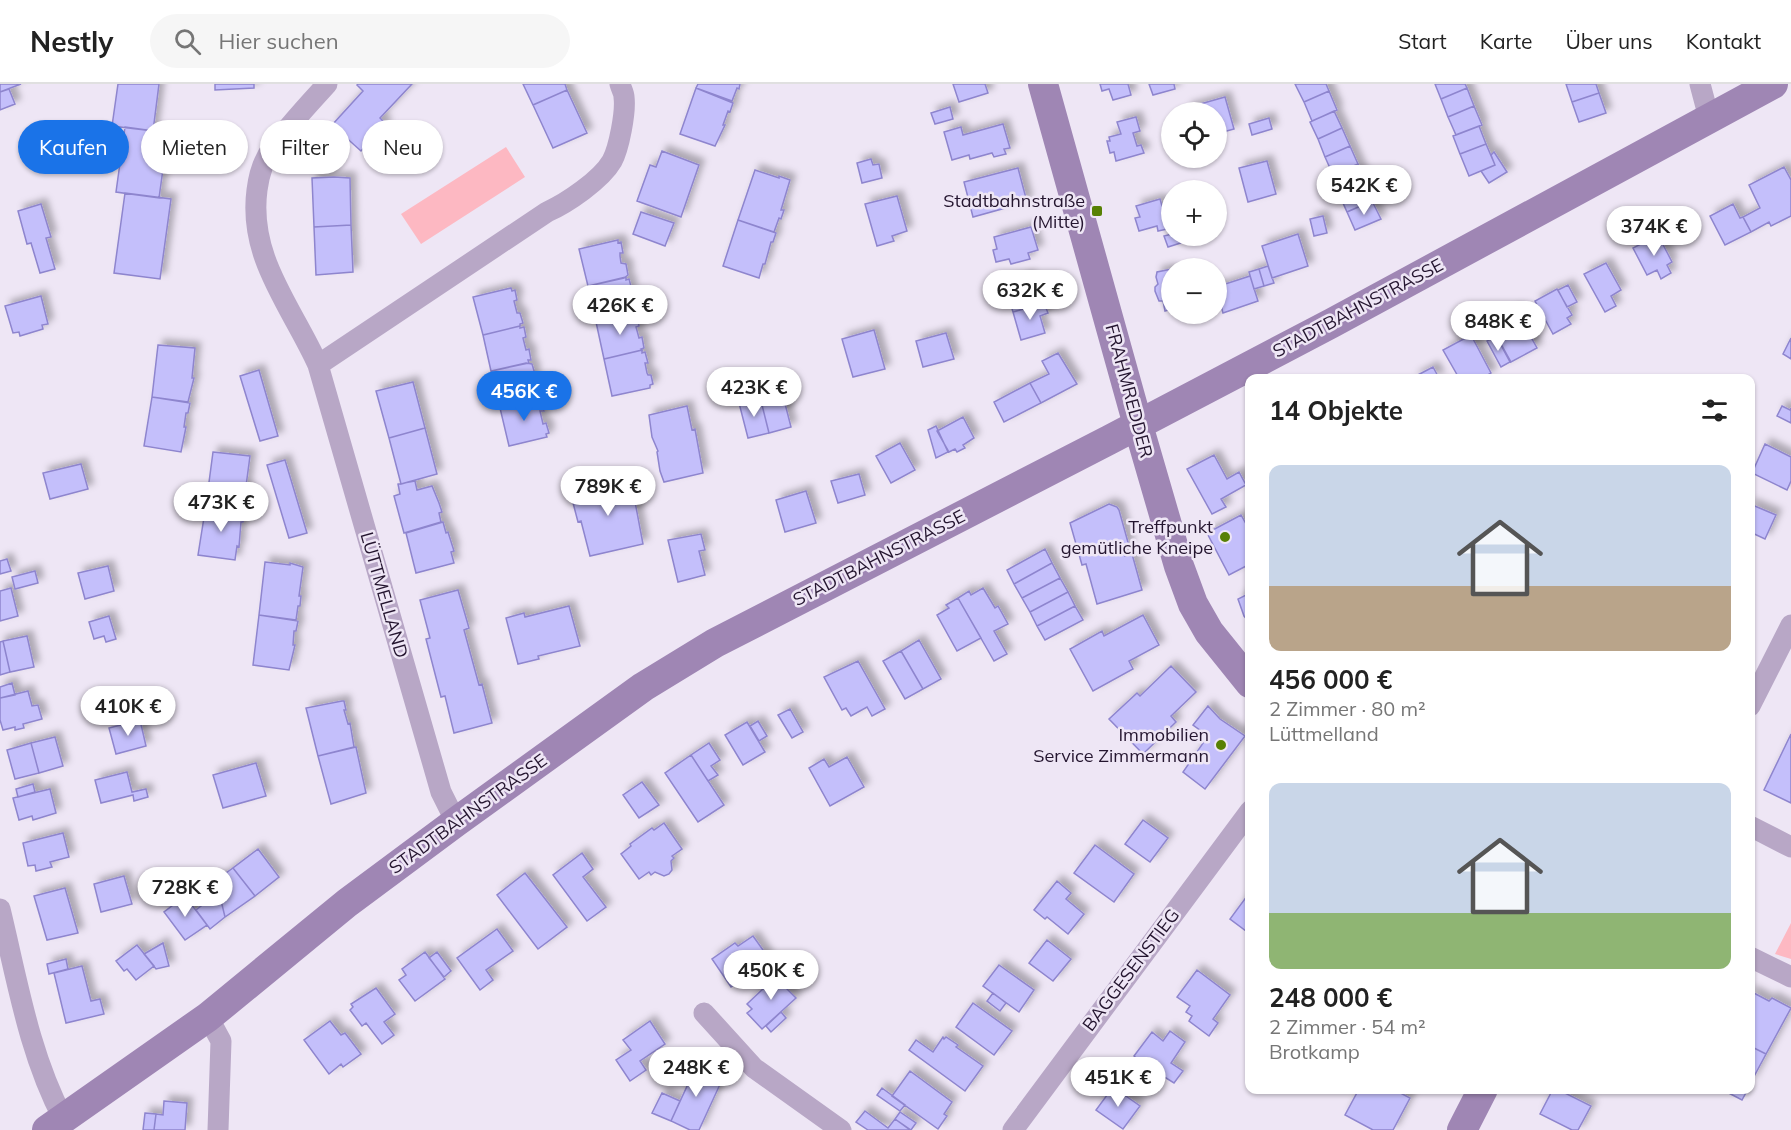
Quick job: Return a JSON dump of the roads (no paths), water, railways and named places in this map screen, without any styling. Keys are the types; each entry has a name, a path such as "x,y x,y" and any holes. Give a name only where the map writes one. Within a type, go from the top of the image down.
{"street":[{"name":"LÜTTMELLAND","path":"327,84 272,148 260,172 256,224 265,262 318,365 441,792 456,822"},
{"path":"318,365 547,212 564,204 592,183 612,161 618,141 624,104 620,84"},
{"name":"FRAHMREDDER","path":"1043,84 1179,566 1193,604 1209,632 1245,677"},
{"path":"1700,84 1709,118"},
{"name":"STADTBAHNSTRASSE","path":"55,1124 208,1017 348,903 456,822 643,687 715,643 1332,323 1773,84"},
{"path":"1755,696 1791,625"},
{"name":"BAGGESENSTIEG","path":"1012,1130 1245,818"},
{"path":"1755,829 1791,847"},
{"path":"0,909 55,1124"},
{"path":"1755,959 1791,977"},
{"path":"705,1013 754,1068 841,1130"},
{"path":"208,1017 221,1041 218,1130"},
{"path":"1462,1130 1480,1094"}],"place":[{"name":"Stadtbahnstraße (Mitte)","path":"1097,211"},
{"name":"Treffpunkt gemütliche Kneipe","path":"1225,537"},
{"name":"Immobilien Service Zimmermann","path":"1221,745"}]}
